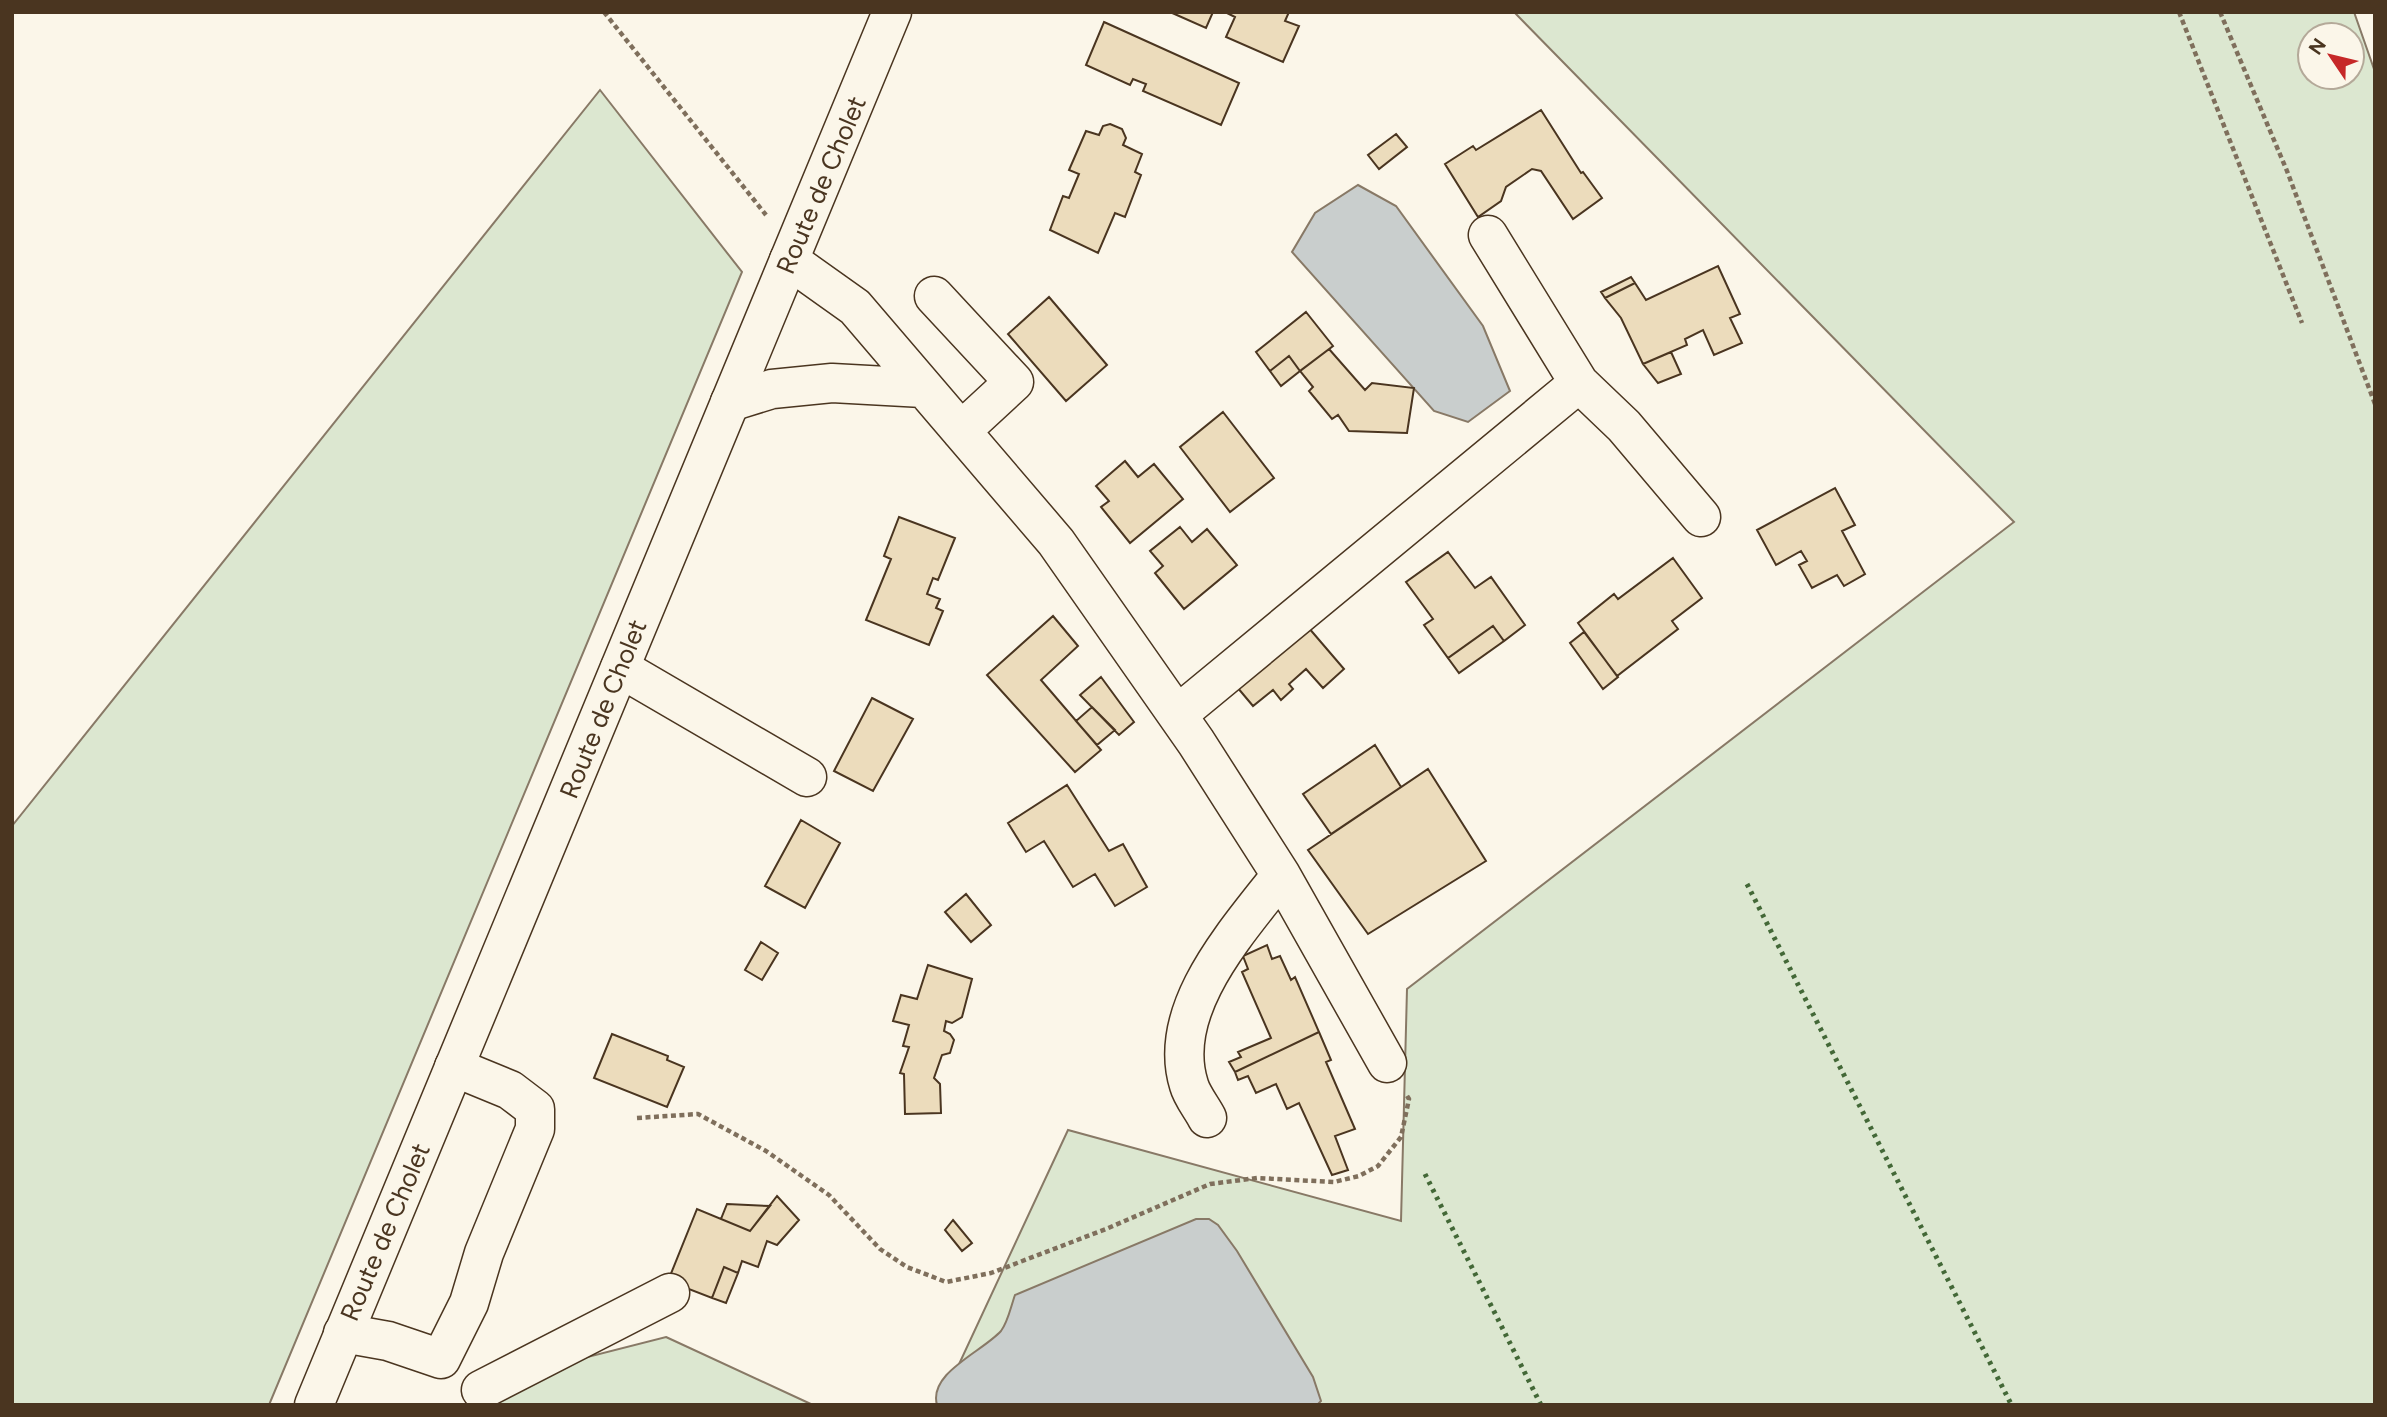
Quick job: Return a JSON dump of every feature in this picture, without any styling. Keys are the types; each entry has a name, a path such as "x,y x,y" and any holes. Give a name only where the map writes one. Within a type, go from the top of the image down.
{"main road":[{"name":"Route de Cholet","path":"314,1405 892,12"},
{"path":"1488,235 1579,383 1624,426 1701,517"},
{"path":"792,253 855,307 1056,542 1177,715 1281,875 1387,1063"},
{"path":"934,296 1014,382 961,431"},
{"path":"730,402 772,388 832,383 923,388"},
{"path":"1177,715 1579,383"},
{"path":"620,668 807,777"},
{"path":"1208,1118 1189,1085 1187,1072 1184,1046 1193,1006 1219,956 1281,875"},
{"path":"441,1359 468,1303 484,1253 536,1129 535,1109 510,1090 454,1067"},
{"path":"344,1333 388,1341 441,1359 467,1373 482,1398 670,1293"}],"path":[{"path":"604,12 792,253"},
{"path":"2179,12 2302,323"},
{"path":"2220,12 2287,170 2375,404"},
{"path":"637,1118 698,1114 766,1151 829,1195 880,1249 907,1267 946,1282 991,1273 1106,1229 1210,1184 1257,1178 1334,1182 1359,1176 1378,1166 1401,1137 1409,1100 1387,1063"}],"green space":[{"path":"1514,12 2354,12 2357,21 2296,21 2296,91 2366,91 2366,46 2375,72 2375,1405 940,1405 1068,1130 1401,1221 1407,989 2014,522"},
{"path":"600,90 742,272 269,1405 12,1405 12,826"},
{"path":"666,1337 813,1405 493,1405 505,1378"}],"shaded area":[{"path":"1358,185 1396,206 1483,326 1510,391 1468,422 1434,411 1292,252 1315,213"},
{"path":"1196,1219 1209,1219 1218,1225 1237,1251 1313,1377 1321,1401 1317,1405 937,1405 936,1393 948,1373 1001,1331 1015,1295"}],"building":[{"path":"1170,12 1213,12 1206,28"},
{"path":"1225,12 1289,12 1285,21 1299,26 1283,62 1226,37 1235,17"},
{"path":"1104,22 1239,83 1221,125 1143,91 1146,84 1133,79 1130,85 1086,65"},
{"path":"1541,110 1581,173 1583,172 1602,198 1573,219 1541,171 1532,169 1506,187 1501,201 1478,217 1445,164 1473,146 1476,150"},
{"path":"1110,124 1122,129 1126,138 1123,145 1142,154 1135,172 1141,175 1125,217 1115,213 1098,253 1050,230 1063,196 1069,198 1079,174 1069,170 1086,131 1099,135 1103,126"},
{"path":"1396,134 1407,147 1379,169 1368,155"},
{"path":"1718,266 1740,314 1730,318 1742,343 1714,355 1703,330 1685,339 1687,345 1643,364 1621,318 1605,298 1635,283 1646,300"},
{"path":"1631,277 1635,283 1605,298 1601,292"},
{"path":"1049,297 1107,365 1066,401 1008,334"},
{"path":"1306,312 1333,346 1300,371 1289,356 1270,371 1256,352"},
{"path":"1329,349 1365,390 1372,383 1414,388 1407,433 1349,431 1338,415 1332,419 1309,391 1313,387 1300,371"},
{"path":"1671,352 1681,374 1658,383 1643,364"},
{"path":"1289,356 1300,371 1281,386 1270,371"},
{"path":"1223,412 1274,478 1230,512 1180,447"},
{"path":"1125,461 1138,477 1154,464 1183,499 1130,543 1101,507 1109,501 1096,486"},
{"path":"1835,488 1855,525 1842,531 1865,574 1844,586 1837,575 1812,588 1799,565 1807,561 1801,551 1776,565 1757,530"},
{"path":"899,517 955,538 938,580 933,578 927,594 940,599 936,608 943,611 929,645 866,620 891,559 884,556"},
{"path":"1180,527 1192,542 1207,529 1237,565 1184,609 1155,573 1163,566 1150,551"},
{"path":"1448,552 1475,588 1491,577 1525,625 1504,641 1493,626 1448,658 1424,625 1433,619 1406,582"},
{"path":"1673,558 1702,598 1672,621 1678,629 1617,676 1578,623 1614,594 1618,599"},
{"path":"1053,616 1078,646 1041,680 1101,750 1075,772 987,675"},
{"path":"1302,620 1344,669 1323,688 1306,669 1289,684 1293,689 1281,700 1273,690 1253,706 1232,681"},
{"path":"1493,626 1504,641 1459,673 1448,658"},
{"path":"1584,632 1618,677 1603,689 1570,643"},
{"path":"1101,677 1134,722 1119,735 1080,695"},
{"path":"872,698 913,719 873,791 834,771"},
{"path":"1092,707 1115,730 1097,745 1076,721"},
{"path":"1375,745 1401,787 1331,834 1303,794"},
{"path":"1428,769 1486,861 1368,934 1308,850"},
{"path":"1067,785 1109,851 1123,844 1147,887 1115,906 1095,874 1073,887 1044,841 1026,852 1008,823"},
{"path":"801,820 840,843 805,908 765,886"},
{"path":"966,894 991,925 971,942 945,912"},
{"path":"761,942 778,953 762,980 745,970"},
{"path":"1267,945 1272,959 1280,956 1291,980 1295,977 1319,1032 1235,1072 1229,1062 1241,1057 1238,1052 1271,1038 1242,972 1248,969 1243,956"},
{"path":"928,965 972,979 962,1017 952,1023 946,1021 944,1031 954,1040 950,1053 942,1055 934,1078 940,1084 941,1113 905,1114 904,1074 900,1073 909,1047 903,1046 909,1025 893,1021 901,995 917,999"},
{"path":"1319,1032 1331,1060 1326,1062 1355,1129 1335,1136 1348,1170 1332,1175 1299,1103 1287,1109 1276,1084 1256,1093 1248,1076 1238,1080 1235,1072"},
{"path":"612,1034 668,1056 667,1060 684,1067 667,1107 594,1078"},
{"path":"777,1196 799,1220 777,1245 767,1241 758,1267 742,1261 738,1273 724,1267 712,1298 668,1281 697,1209 750,1231"},
{"path":"727,1204 770,1206 750,1231 721,1219"},
{"path":"953,1220 972,1243 962,1251 945,1230"},
{"path":"724,1267 738,1273 726,1303 712,1298"}],"hedge":[{"path":"1747,884 2011,1404 2014,1405"},
{"path":"1425,1174 1541,1405"}]}
